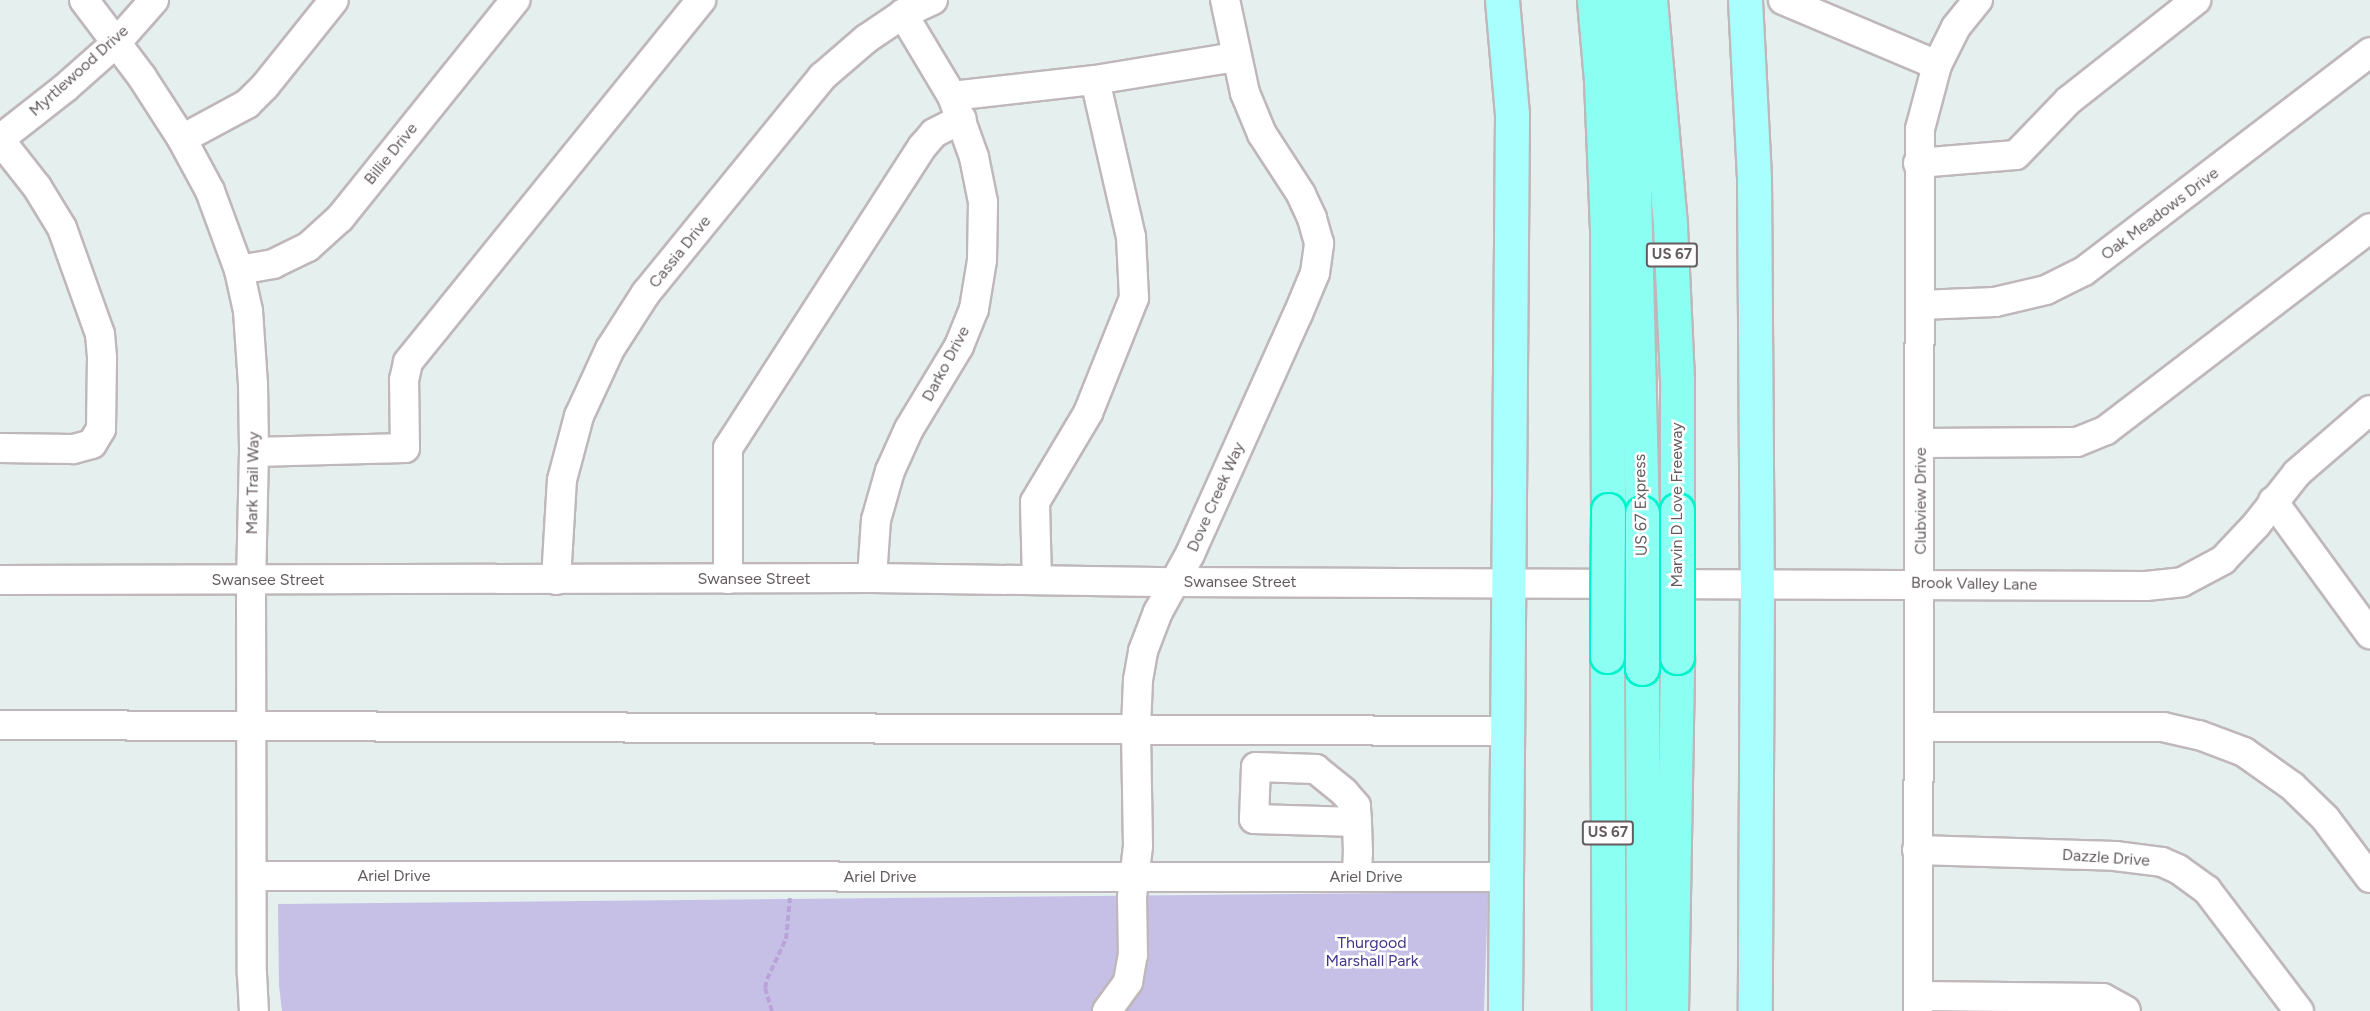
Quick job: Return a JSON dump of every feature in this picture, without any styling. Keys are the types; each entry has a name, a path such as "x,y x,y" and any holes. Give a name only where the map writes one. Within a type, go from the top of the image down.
{"highway":[{"name":"US 67","path":"1594,0 1601,80 1607,227 1609,1011"},
{"name":"US 67 Express","path":"1621,0 1634,191 1642,513 1643,1011"},
{"name":"Marvin D Love Freeway","path":"1650,0 1670,226 1677,381 1677,657 1671,1011"}],"main road":[{"path":"1502,0 1512,115 1505,1011"},
{"path":"1745,0 1754,178 1757,584 1755,1011"}],"street":[{"name":"Mark Trail Way","path":"84,0 117,42 182,139 210,190 239,270 248,311 253,385 254,452 251,580 254,1011"},
{"name":"Myrtlewood Drive","path":"0,139 65,88 117,42 154,0"},
{"path":"182,139 247,104 265,86 334,0"},
{"name":"Billie Drive","path":"239,270 273,264 308,247 340,218 515,0"},
{"path":"254,452 405,448 404,380 408,362 701,0"},
{"name":"Cassia Drive","path":"556,580 562,480 579,416 610,349 646,293 822,77 866,39 903,14 933,0"},
{"name":"Dove Creek Way","path":"1107,1011 1128,982 1133,955 1138,846 1136,728 1138,680 1143,651 1158,612 1190,554 1298,314 1315,273 1319,243 1312,218 1301,194 1262,134 1245,93 1225,0"},
{"path":"1783,0 1937,65"},
{"name":"Clubview Drive","path":"1918,1003 1917,850 1921,583 1918,163 1920,129 1937,65 1956,27 1978,0"},
{"path":"1918,163 2016,155 2069,100 2196,0"},
{"name":"Darko Drive","path":"872,578 876,520 890,471 909,429 959,346 974,309 982,260 983,202 974,157 957,108 903,14"},
{"name":"Oak Meadows Drive","path":"1920,305 1995,302 2046,290 2084,271 2370,52"},
{"path":"728,579 728,448 922,147 957,108 1095,80 1236,57"},
{"path":"1037,580 1035,502 1088,413 1134,298 1131,237 1095,80"},
{"path":"0,139 36,187 62,228 100,334 102,358 100,429 92,444 73,449 0,448"},
{"path":"1921,443 2077,442 2106,430 2370,228"},
{"name":"Brook Valley Lane","path":"1509,583 1921,583 2146,586 2182,582 2207,569 2238,546 2296,473 2370,410"},
{"path":"2272,501 2370,634"},
{"name":"Swansee Street","path":"0,580 872,578 1509,583"},
{"path":"0,725 1508,731"},
{"path":"1919,727 2163,727 2199,735 2244,752 2292,786 2325,818 2370,878"},
{"path":"1357,822 1254,819 1256,767 1316,770 1328,776 1356,806 1357,822 1357,877"},
{"name":"Dazzle Drive","path":"1917,850 2115,856 2162,862 2178,869 2207,890 2299,1011"},
{"name":"Ariel Drive","path":"253,876 1507,877"},
{"path":"1918,1003 2103,998 2127,1011"}],"path":[{"path":"772,1011 765,988 786,939 791,877"}],"green space":[{"name":"Thurgood Marshall Park","path":"1488,892 1484,1011 282,1011 279,985 278,904"}]}
